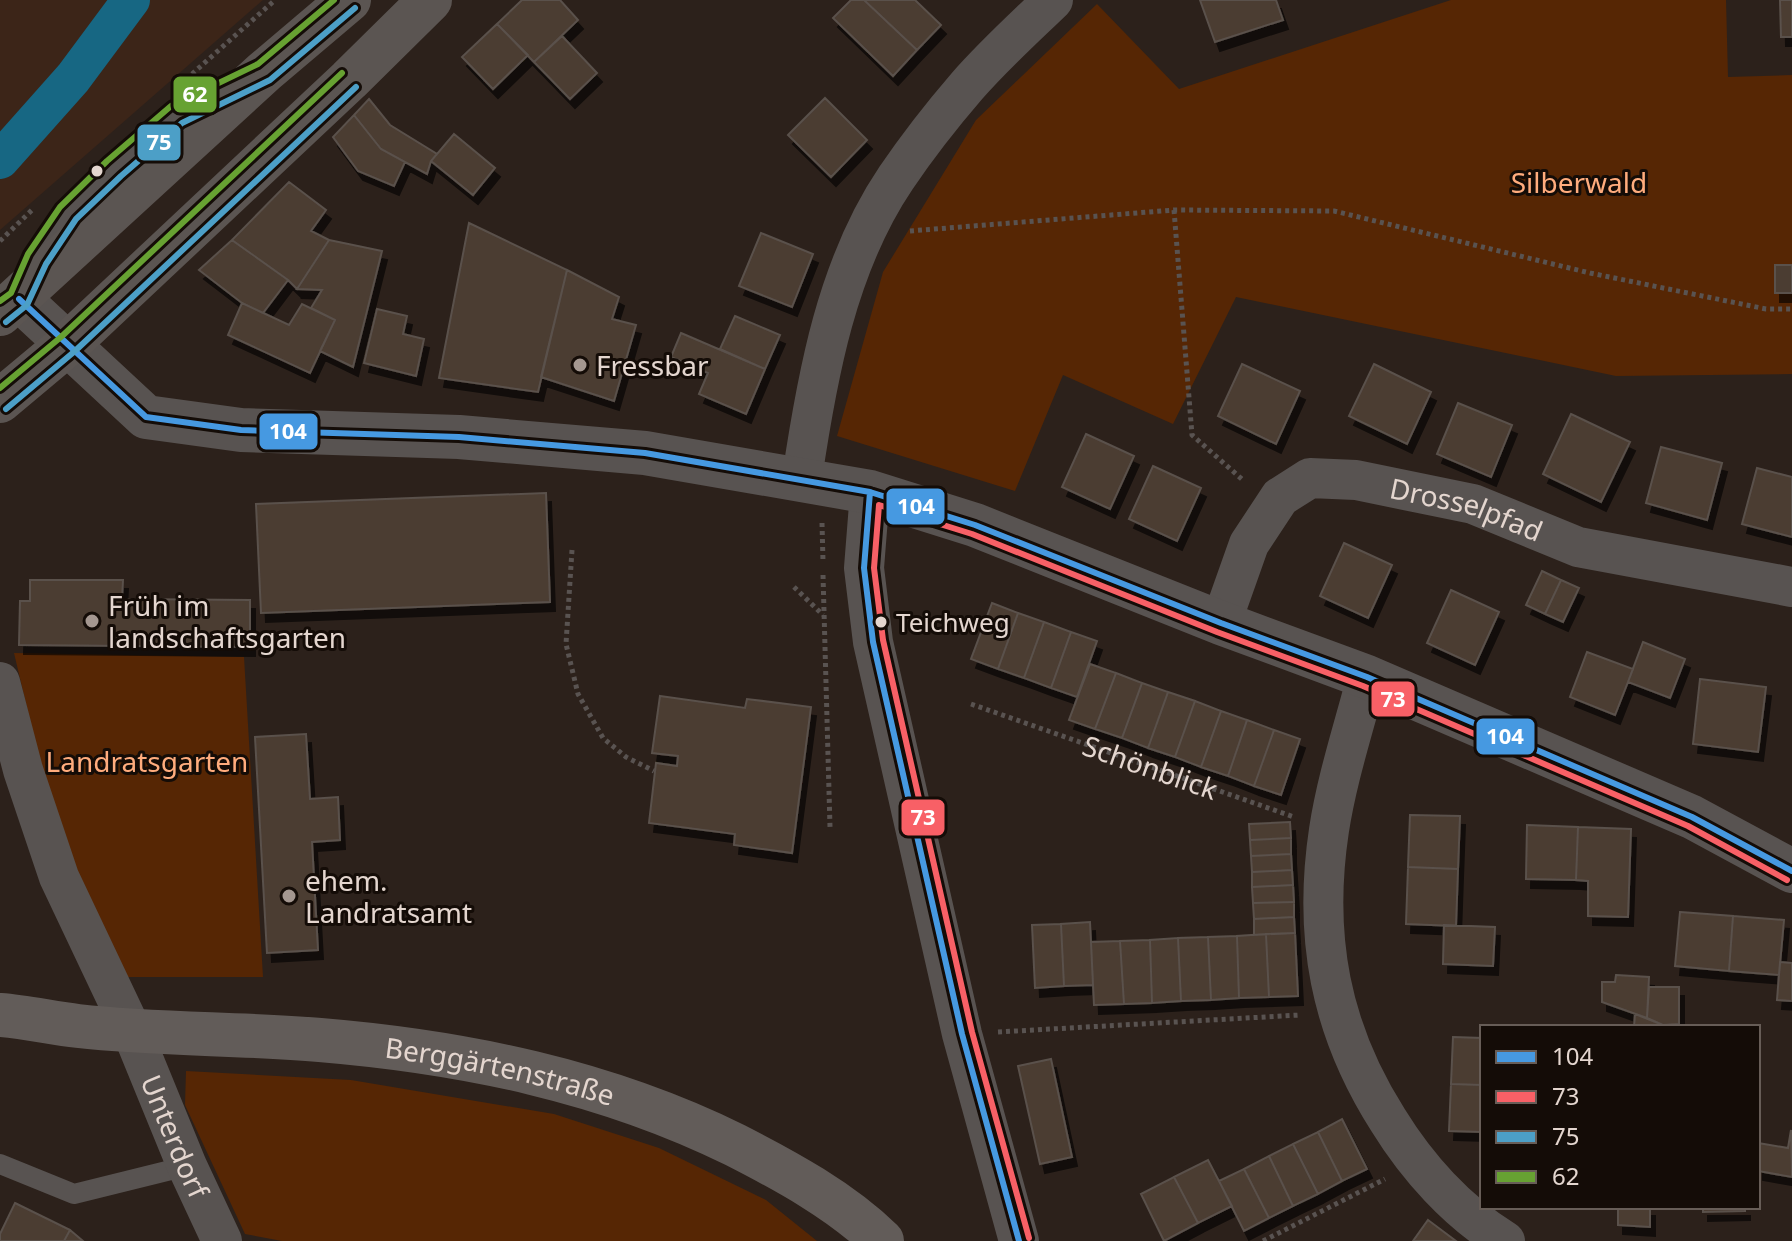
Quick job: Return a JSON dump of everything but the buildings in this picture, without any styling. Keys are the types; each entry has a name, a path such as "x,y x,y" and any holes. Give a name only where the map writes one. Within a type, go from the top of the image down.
{"main road":[{"path":"6,298 349,0"},
{"path":"0,401 68,344 430,0"},
{"name":"Berggärtenstraße","path":"0,1015 77,1026 320,1040 453,1055 598,1089 705,1131 757,1156 827,1198 882,1241"},
{"name":"Berggärtenstraße","path":"0,1035 77,1026"}],"street":[{"path":"812,480 816,384 840,300 865,234 895,179 967,86 1053,0"},
{"path":"6,298 68,344 146,417 241,430 459,437 645,453 870,492 975,525 1221,623 1367,677 1692,817 1792,871"},
{"name":"Drosselpfad","path":"1221,623 1249,544 1280,497 1310,478 1356,480 1473,504 1578,547 1792,587"},
{"path":"870,492 864,568 873,642 962,1034 1019,1241"},
{"path":"1367,677 1329,829 1324,881 1324,947 1337,1013 1378,1105 1407,1151 1484,1229 1505,1241"},
{"path":"0,682 23,770 59,877 131,1029"},
{"name":"Unterdorf","path":"131,1029 187,1166 222,1241"}],"lane":[{"path":"0,1164 74,1194 187,1166"}],"path":[{"path":"865,234 1174,210 1334,211 1590,273 1766,309 1792,309"},
{"path":"1174,210 1192,435 1273,507"},
{"path":"812,480 824,616 830,827"},
{"path":"572,550 566,644 578,694 603,738 626,757 654,771"},
{"path":"794,587 824,616"},
{"name":"Schönblick","path":"971,704 1329,829"},
{"path":"993,1032 1337,1013"},
{"path":"1263,1241 1418,1163"}],"shaded area":[{"path":"0,0 263,0 0,230"}],"green space":[{"name":"Silberwald","path":"1451,0 1726,0 1728,77 1792,75 1792,374 1616,376 1236,297 1173,424 1063,375 1015,491 837,436 883,272 976,120 1097,4 1179,89"},
{"name":"Landratsgarten","path":"14,653 244,657 263,977 122,977 88,904 42,771"},
{"path":"186,1071 351,1080 554,1114 659,1148 766,1200 817,1241 282,1241 245,1234 185,1105"}],"waterway":[{"path":"0,160 73,78 131,0"}],"transit line":[{"name":"62","path":"0,301 11,293 28,254 60,207 107,161 171,106 258,64 334,0"},
{"name":"75","path":"6,322 27,305 46,264 76,219 121,176 182,123 270,80 355,8"},
{"name":"62","path":"0,388 61,337 342,73"},
{"name":"75","path":"6,409 75,351 356,87"},
{"name":"104","path":"19,299 146,417 241,430 459,437 645,453 870,492 975,525 1221,623 1367,677 1692,817 1792,871"},
{"name":"104","path":"870,492 864,568 873,642 962,1034 1019,1241"},
{"name":"73","path":"1029,1238 972,1032 883,640 874,568 879,505 972,534 1217,632 1363,686 1688,826 1787,880"}],"place":[{"name":"Fressbar","path":"580,365"},
{"name":"Früh im landschaftsgarten","path":"92,621"},
{"name":"Teichweg","path":"881,622"},
{"name":"ehem. Landratsamt","path":"289,896"}]}
